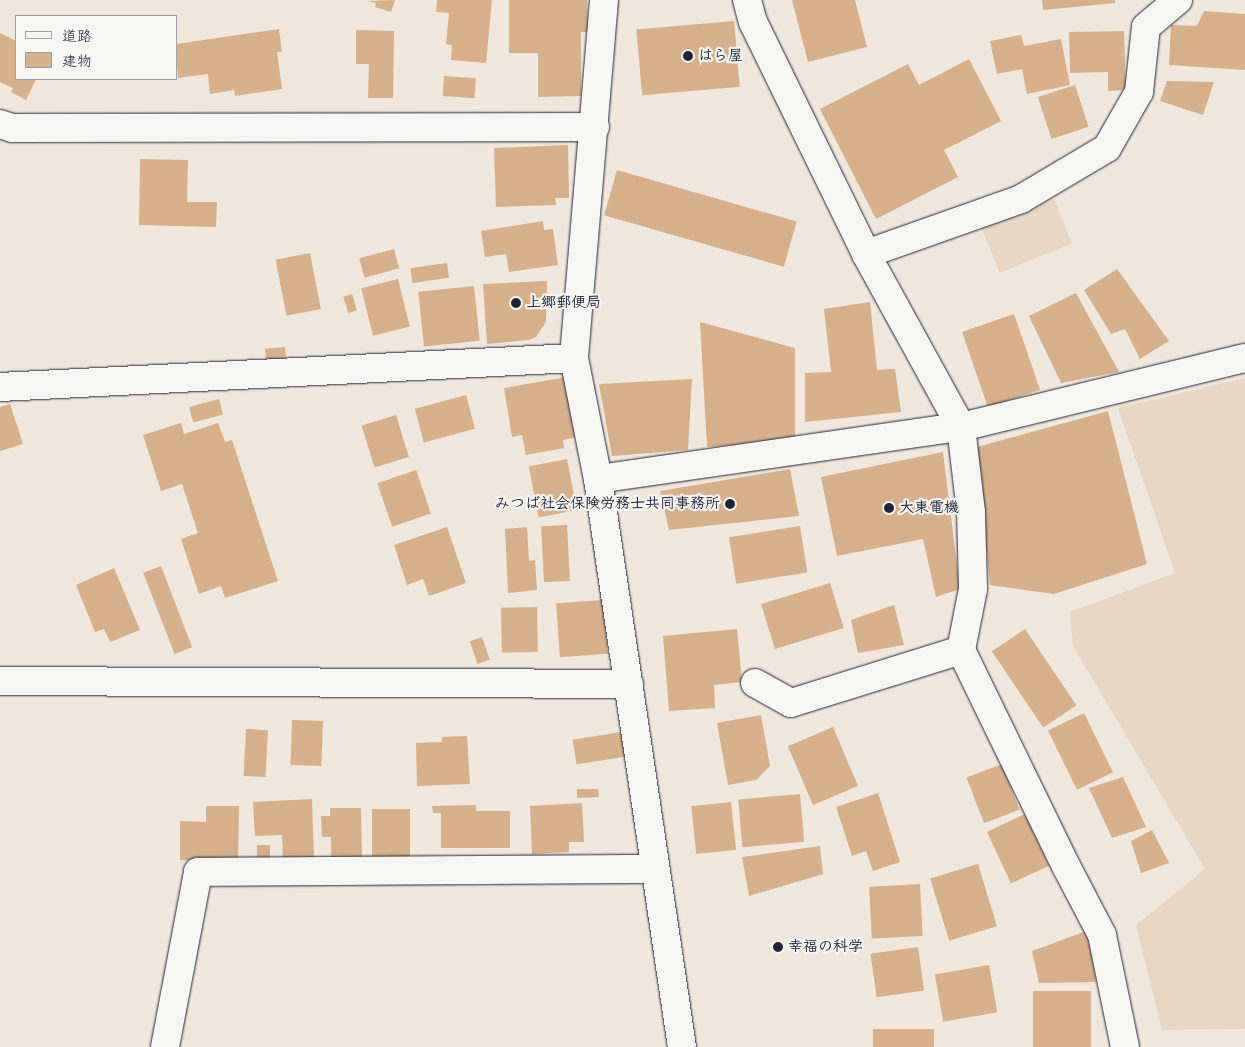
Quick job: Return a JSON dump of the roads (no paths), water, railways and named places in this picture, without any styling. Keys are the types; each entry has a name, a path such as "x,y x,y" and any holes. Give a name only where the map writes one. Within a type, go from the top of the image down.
{"street":[{"path":"604,0 574,358 598,479 629,684 654,869 682,1047"},
{"path":"748,0 757,31 866,254 961,427 972,512 973,589 961,650 1066,866 1102,935 1125,1047"},
{"path":"866,254 1021,199 1107,148 1139,92 1146,26 1142,0"},
{"path":"1146,26 1178,0"},
{"path":"0,124 12,128 594,127"},
{"path":"0,387 574,358"},
{"path":"598,479 961,427 1245,358"},
{"path":"755,683 791,704 961,650"},
{"path":"0,681 629,684"},
{"path":"166,1047 198,872 654,869"}],"place":[{"name":"はら屋","path":"688,56"},
{"name":"上郷郵便局","path":"516,303"},
{"name":"みつば社会保険労務士共同事務所","path":"730,504"},
{"name":"大東電機","path":"889,508"},
{"name":"幸福の科学","path":"778,947"}]}
